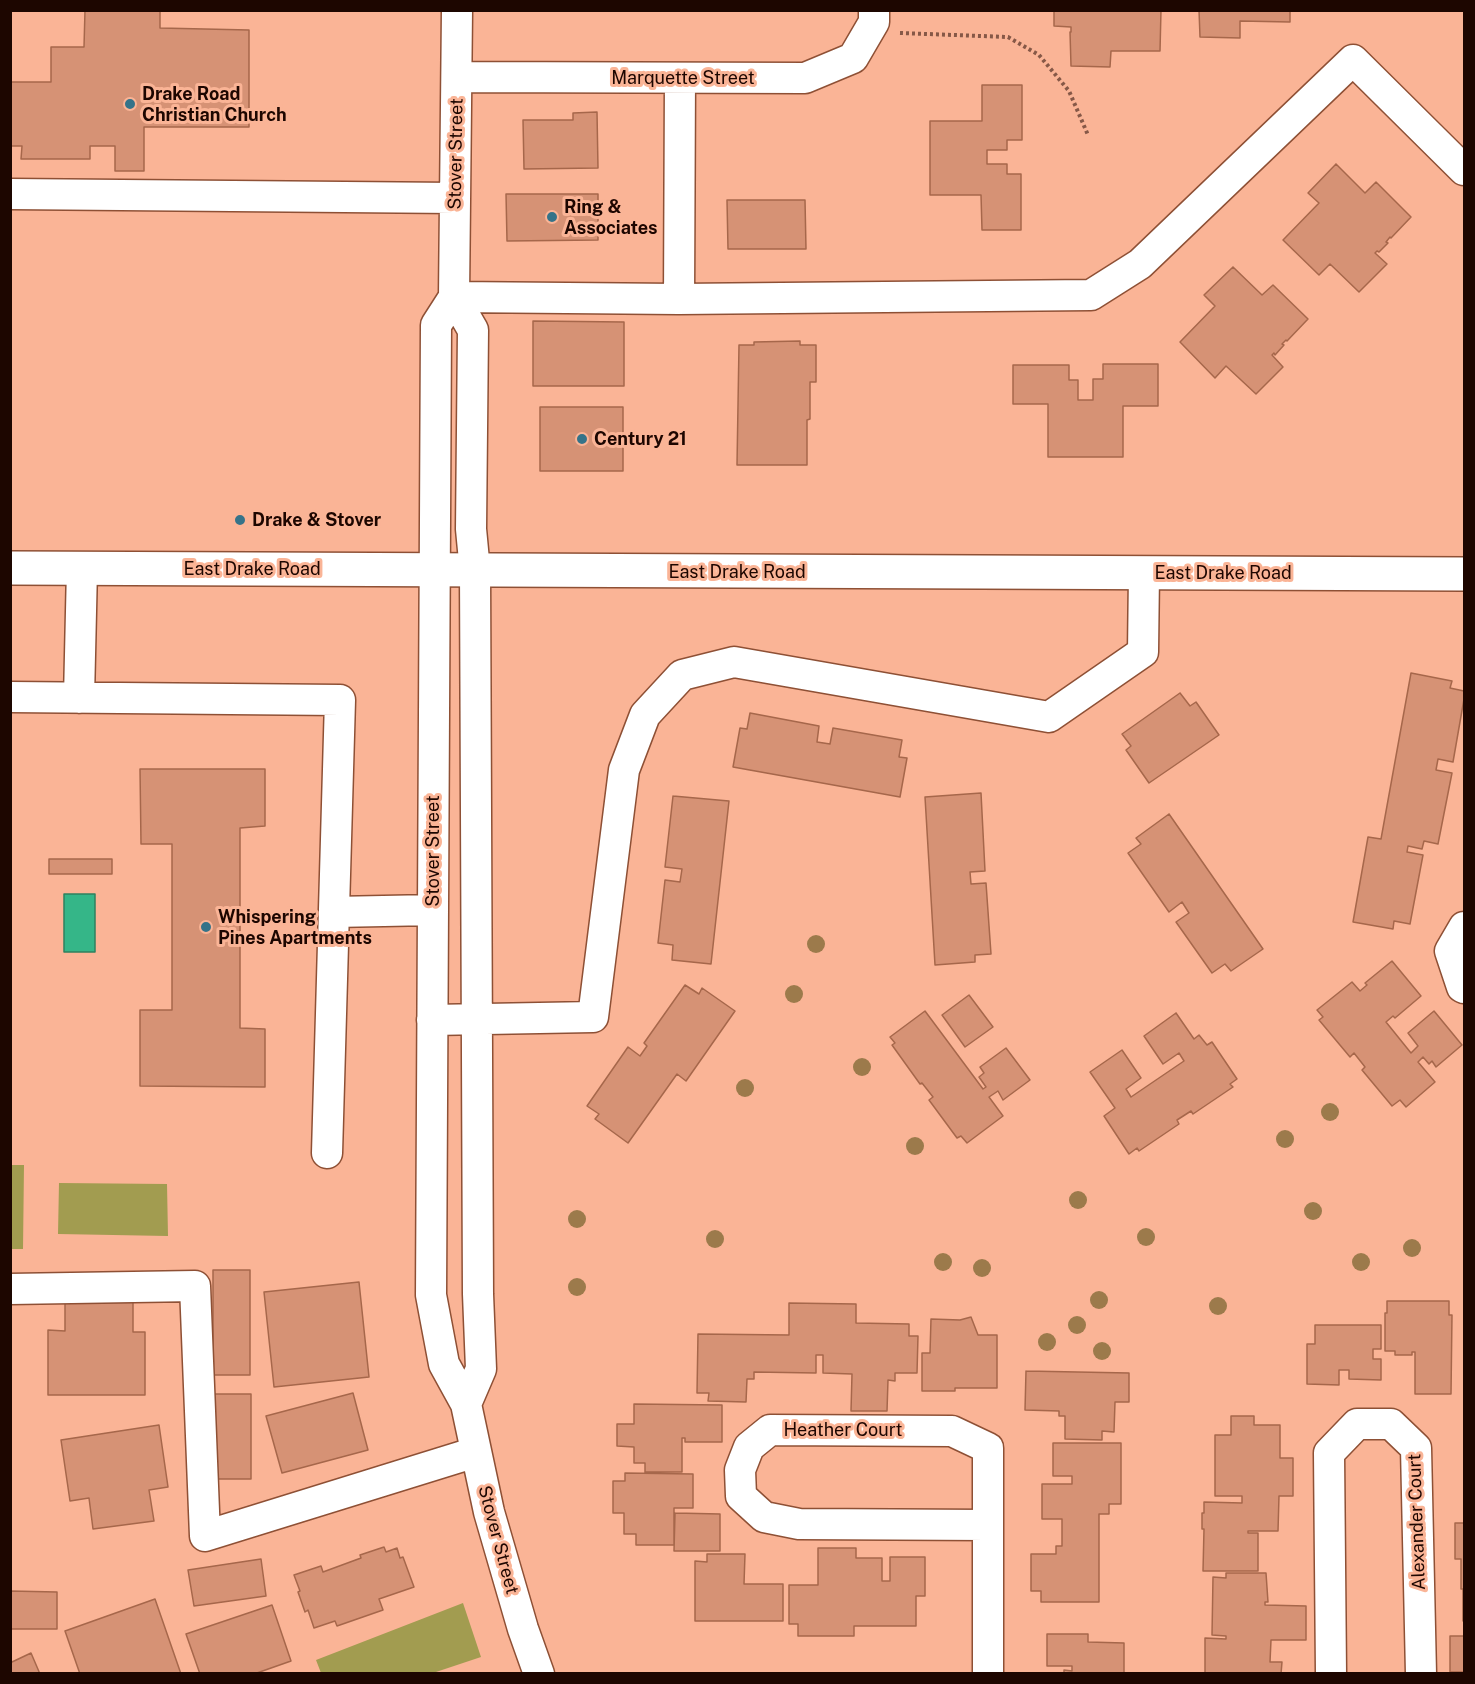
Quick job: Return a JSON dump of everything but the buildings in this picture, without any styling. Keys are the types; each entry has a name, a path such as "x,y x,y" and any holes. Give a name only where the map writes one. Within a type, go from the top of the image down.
{"main road":[{"name":"East Drake Road","path":"10,568 1464,574"}],"street":[{"name":"Stover Street","path":"457,10 454,297 435,326 431,1295 444,1364 466,1404 489,1512 523,1629 539,1674"},
{"name":"Marquette Street","path":"457,77 805,78 853,58 870,22"},
{"path":"454,297 679,299 1091,295 1140,264 1353,60 1464,170"},
{"path":"679,299 680,78"},
{"path":"10,194 455,198"},
{"path":"454,297 473,330 471,529 475,571 478,1294 481,1369 466,1404"},
{"path":"79,698 82,568"},
{"path":"432,1020 593,1017 624,770 645,715 682,675 734,662 1049,717 1143,652 1144,573"},
{"path":"10,697 340,700 327,1153"},
{"path":"334,912 433,910"},
{"path":"1464,927 1450,951 1464,988"},
{"path":"10,1289 195,1286 205,1536 476,1452"},
{"name":"Alexander Court","path":"1331,1674 1329,1453 1357,1424 1391,1424 1416,1448 1421,1674"},
{"name":"Heather Court","path":"987,1525 799,1524 764,1518 741,1496 740,1470 749,1447 770,1430 952,1431 988,1448 988,1674"}],"path":[{"path":"870,22 903,33 1008,37 1039,55 1069,91 1088,135"}],"shaded area":[{"path":"64,894 95,894 95,952 64,952"},
{"path":"11,1165 24,1165 23,1249 11,1249"},
{"path":"59,1183 167,1184 168,1236 58,1234"},
{"path":"463,1603 481,1657 433,1673 321,1673 316,1660"}],"place":[{"name":"Drake Road Christian Church","path":"130,104"},
{"name":"Ring & Associates","path":"552,217"},
{"name":"Century 21","path":"582,439"},
{"name":"Drake & Stover","path":"240,520"},
{"name":"Whispering Pines Apartments","path":"206,927"}]}
